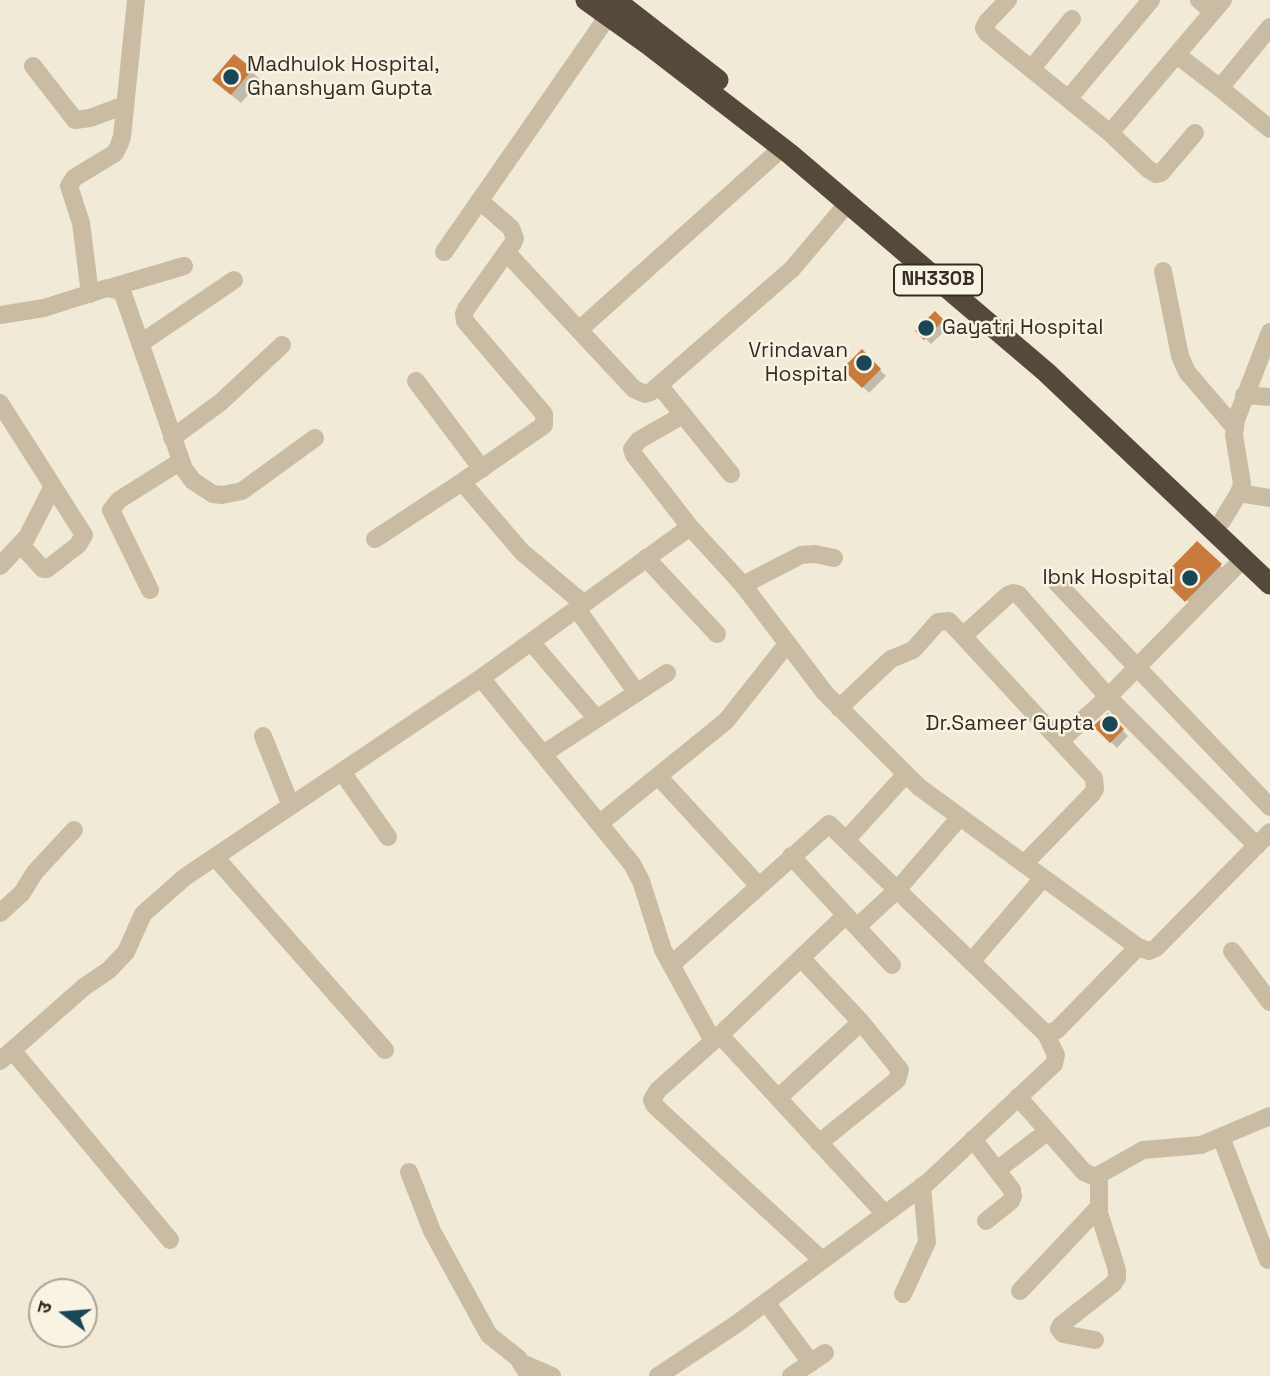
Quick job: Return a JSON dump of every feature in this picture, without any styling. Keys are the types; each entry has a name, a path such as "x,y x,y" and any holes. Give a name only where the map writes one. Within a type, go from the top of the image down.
{"highway":[{"name":"NH330B","path":"586,0 622,6 788,136 1039,353 1270,565"},
{"name":"NH330B","path":"622,6 782,148 1046,372 1270,584"}],"street":[{"path":"90,294 81,223 69,186 74,178 117,150 122,137 136,0"},
{"path":"1008,0 987,22 984,28 986,33 1069,98 1148,169 1156,174 1161,173 1195,133"},
{"path":"1069,98 1151,0"},
{"path":"1110,133 1218,6 1199,0"},
{"path":"444,252 622,6"},
{"path":"1032,68 1072,19"},
{"path":"1220,88 1270,27"},
{"path":"1177,55 1270,129"},
{"path":"33,66 75,120 90,118 125,105"},
{"path":"579,330 782,148"},
{"path":"375,539 538,430 545,420 544,414 465,320 464,314 513,243 514,232 480,201"},
{"path":"507,253 634,389 645,394 652,392 792,268 847,204"},
{"path":"0,315 44,308 184,266"},
{"path":"1163,271 1180,356 1187,372 1235,428"},
{"path":"141,343 234,280"},
{"path":"113,287 125,294 181,461 193,481 202,489 213,494 242,491 315,438"},
{"path":"1222,521 1239,494 1242,484 1235,428 1244,395 1270,332"},
{"path":"172,438 221,402 282,345"},
{"path":"416,381 482,469"},
{"path":"659,386 731,474"},
{"path":"1244,395 1270,397"},
{"path":"0,403 83,532 83,538 78,545 47,569 43,569 21,545"},
{"path":"683,415 639,440 632,449 634,455 690,527 743,584 839,708 906,774 960,817 1138,947 1149,951 1156,948 1270,832"},
{"path":"150,590 111,510 119,500 181,461"},
{"path":"463,482 522,552 580,606 637,693"},
{"path":"0,566 27,537 52,486"},
{"path":"1239,494 1270,498"},
{"path":"170,1240 6,1055 84,987 110,970 126,952 135,926 143,914 185,877 481,678 690,527"},
{"path":"743,584 801,555 816,554 834,558"},
{"path":"646,558 717,634"},
{"path":"1060,741 1108,698 1243,559"},
{"path":"1056,582 1270,807"},
{"path":"963,636 1008,595 1018,594 1108,698 1257,846"},
{"path":"839,708 891,659 913,650 938,622 949,621 1094,778 1095,789 1092,794 1024,864"},
{"path":"531,642 597,719"},
{"path":"600,823 726,721 787,644"},
{"path":"543,754 667,673"},
{"path":"481,678 637,872 663,950 717,1038 778,1098 885,1214"},
{"path":"262,736 291,806"},
{"path":"342,772 388,837"},
{"path":"847,839 906,774"},
{"path":"658,776 759,886"},
{"path":"822,1261 654,1105 653,1095 801,958 898,889 960,817"},
{"path":"659,1376 766,1302 922,1186 1057,1060 1046,1034 829,824 671,965"},
{"path":"0,913 22,893 35,872 74,830"},
{"path":"791,856 892,965"},
{"path":"215,857 385,1050"},
{"path":"971,962 1043,878"},
{"path":"1046,1034 1057,1030 1138,947"},
{"path":"1232,951 1270,1002"},
{"path":"801,958 861,1022 900,1070 899,1075 819,1143"},
{"path":"778,1098 861,1022"},
{"path":"1018,1097 1090,1176 1099,1175 1143,1150 1194,1147 1270,1116"},
{"path":"997,1170 1048,1131"},
{"path":"1221,1137 1268,1260"},
{"path":"973,1139 1012,1190 1013,1196 1011,1201 986,1221"},
{"path":"409,1172 432,1231 489,1335 525,1370 552,1376"},
{"path":"1095,1340 1063,1334 1059,1329 1117,1278 1098,1207 1099,1175"},
{"path":"903,1294 927,1242 922,1186"},
{"path":"1020,1291 1098,1207"},
{"path":"766,1302 818,1358 791,1376"}],"building":[{"path":"234,54 253,69 231,95 212,80"},
{"path":"935,311 944,320 924,340 915,331"},
{"path":"862,349 881,369 862,388 842,369"},
{"path":"1197,541 1222,564 1185,602 1161,578"},
{"path":"1108,713 1124,729 1110,743 1093,726"}],"place":[{"name":"Madhulok Hospital, Ghanshyam Gupta","path":"231,77"},
{"name":"Gayatri Hospital","path":"926,328"},
{"name":"Vrindavan Hospital","path":"864,363"},
{"name":"Ibnk Hospital","path":"1190,578"},
{"name":"Dr.Sameer Gupta","path":"1110,724"}]}
